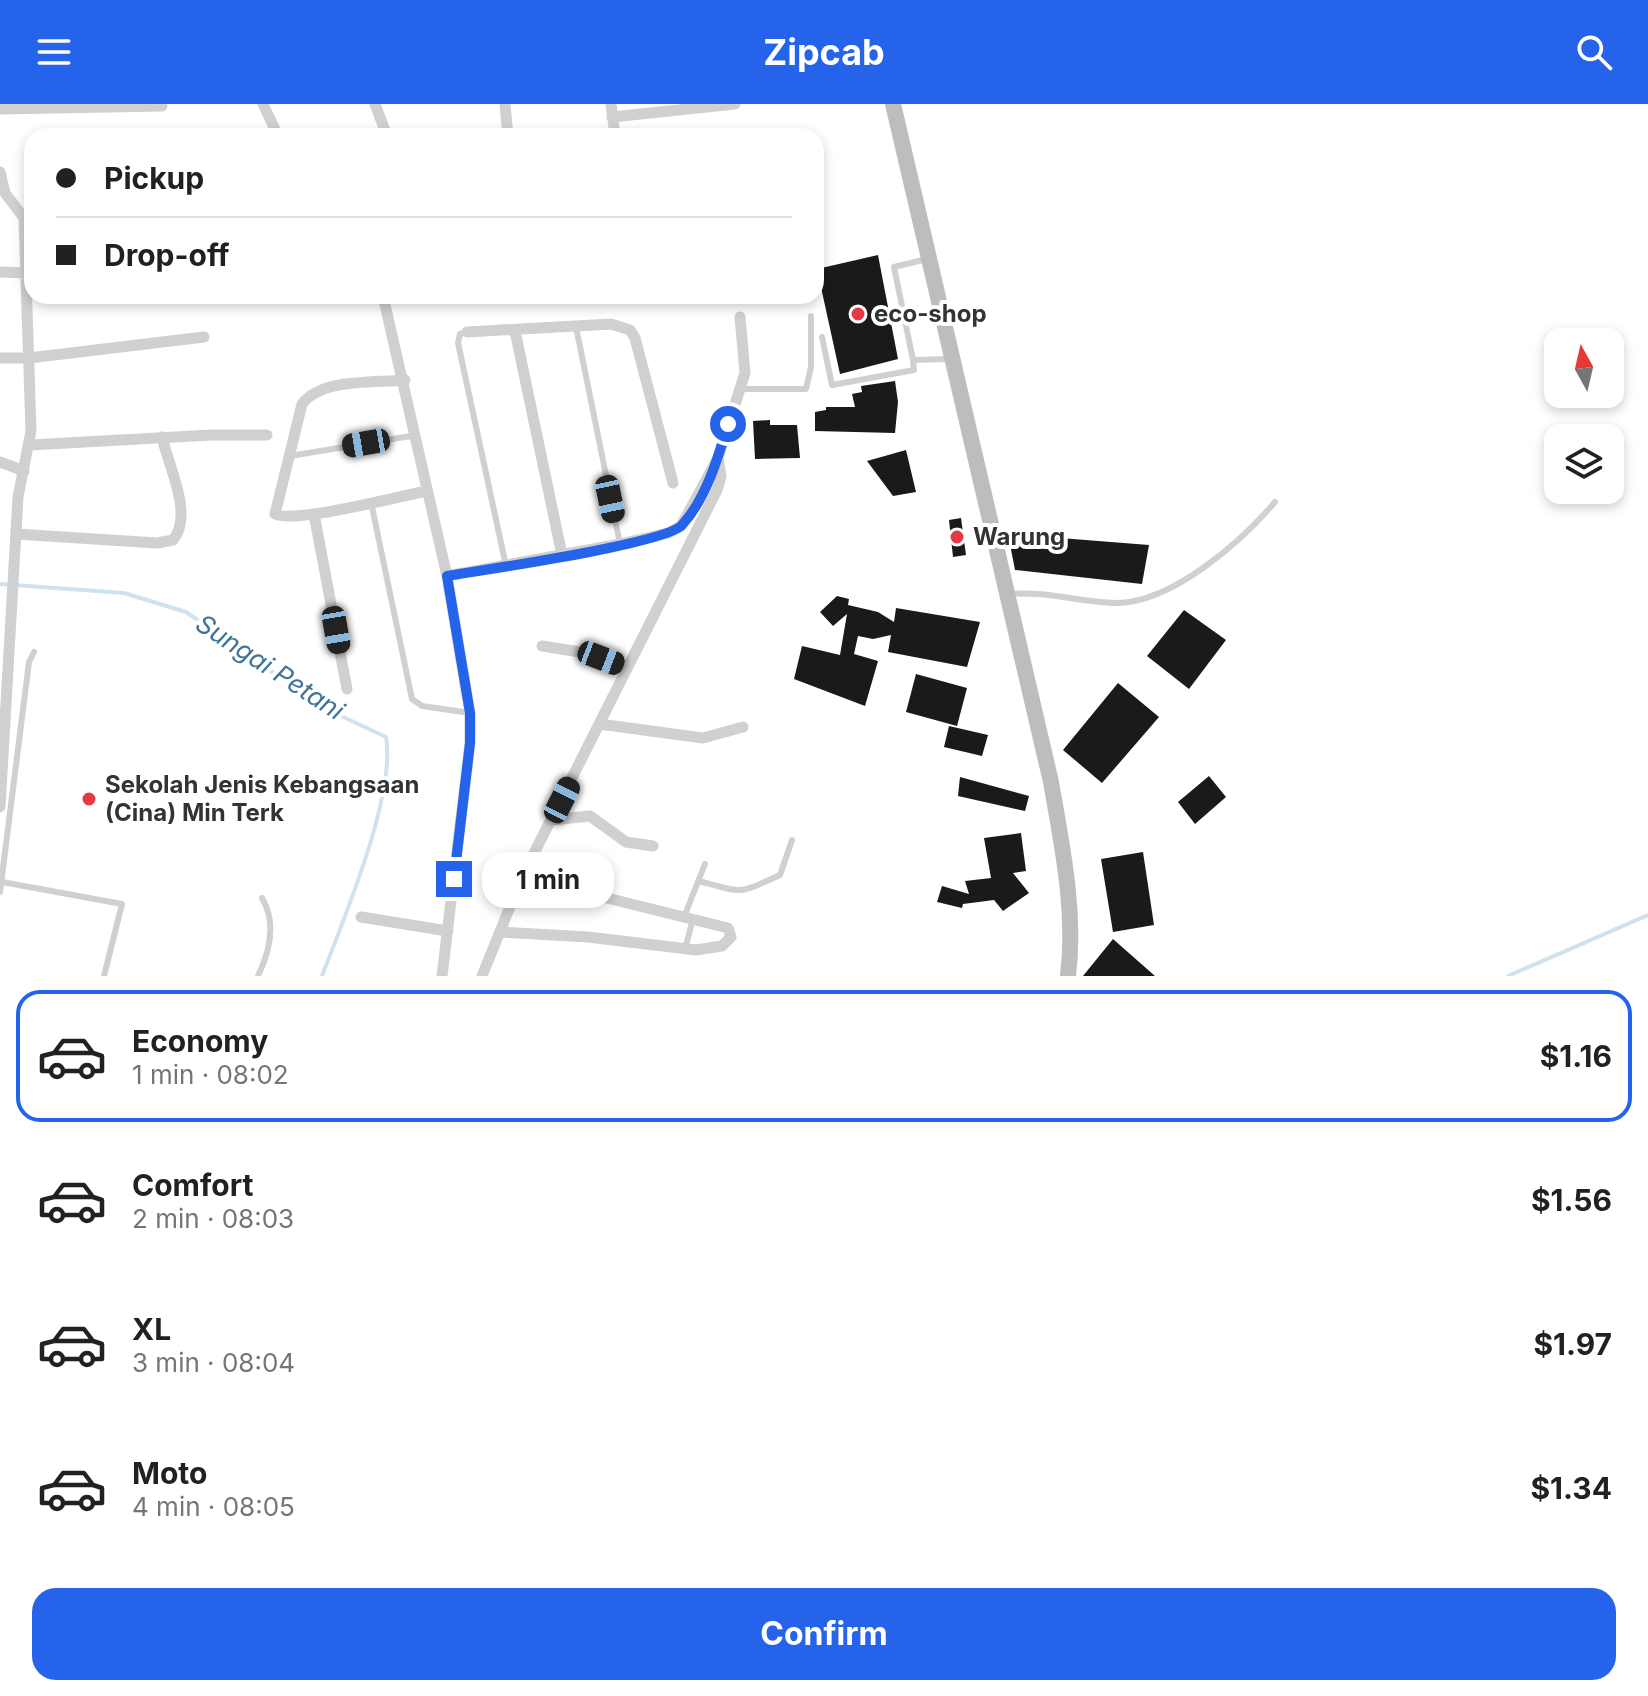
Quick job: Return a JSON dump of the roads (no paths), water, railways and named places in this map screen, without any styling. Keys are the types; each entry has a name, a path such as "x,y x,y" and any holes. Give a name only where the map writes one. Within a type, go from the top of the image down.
{"main road":[{"path":"893,104 1051,782 1066,868 1071,940 1068,976"}],"street":[{"path":"263,104 274,128"},
{"path":"375,104 384,128"},
{"path":"505,104 507,128"},
{"path":"612,110 735,104"},
{"path":"0,109 162,106"},
{"path":"0,172 5,193 24,218"},
{"path":"0,272 24,275"},
{"path":"0,807 19,488 30,445 29,304"},
{"path":"385,304 405,380 447,576 470,713 469,757 442,976"},
{"path":"447,576 620,544 668,533 681,526 718,458 740,389 746,363 740,317"},
{"path":"467,332 618,325 630,330 635,338 673,483"},
{"path":"515,331 562,555"},
{"path":"0,358 29,358 204,337"},
{"path":"405,380 326,388 307,397 302,404 275,514 284,517 314,514 427,491"},
{"path":"30,445 162,437 267,435"},
{"path":"16,534 157,543 173,540 180,525 180,505 162,437"},
{"path":"482,976 522,877 717,490 721,477 718,458"},
{"path":"0,462 24,471"},
{"path":"314,514 347,689"},
{"path":"542,646 580,652 627,668"},
{"path":"599,724 703,738 743,727"},
{"path":"552,820 590,816 626,842 653,846"},
{"path":"500,932 588,937 685,949 714,948 731,937 728,928 522,877"},
{"path":"361,917 448,931"}],"lane":[{"path":"822,337 832,385 914,370 894,267 930,259"},
{"path":"740,389 806,389 811,367 811,316"},
{"path":"576,327 620,544"},
{"path":"467,332 460,334 458,343 506,566"},
{"path":"913,360 953,359"},
{"path":"290,456 417,435"},
{"path":"371,502 412,699 422,706 470,713"},
{"path":"1007,595 1036,593 1118,603 1140,599 1193,573 1250,531 1275,502"},
{"path":"0,892 29,662 34,652"},
{"path":"699,881 734,891 752,890 780,875 792,840"},
{"path":"685,949 688,918 705,864"},
{"path":"2,882 122,904 104,976"},
{"path":"258,976 271,940 268,909 262,898"}],"waterway":[{"name":"Sungai Petani","path":"0,584 124,593 186,612 324,708 386,737 387,762 376,823 355,890 322,976"},
{"name":"Sungai Petani","path":"1508,976 1648,915"}],"place":[{"name":"eco-shop","path":"858,314"},
{"name":"Warung","path":"957,537"},
{"name":"Sekolah Jenis Kebangsaan (Cina) Min Terk","path":"89,799"}]}
